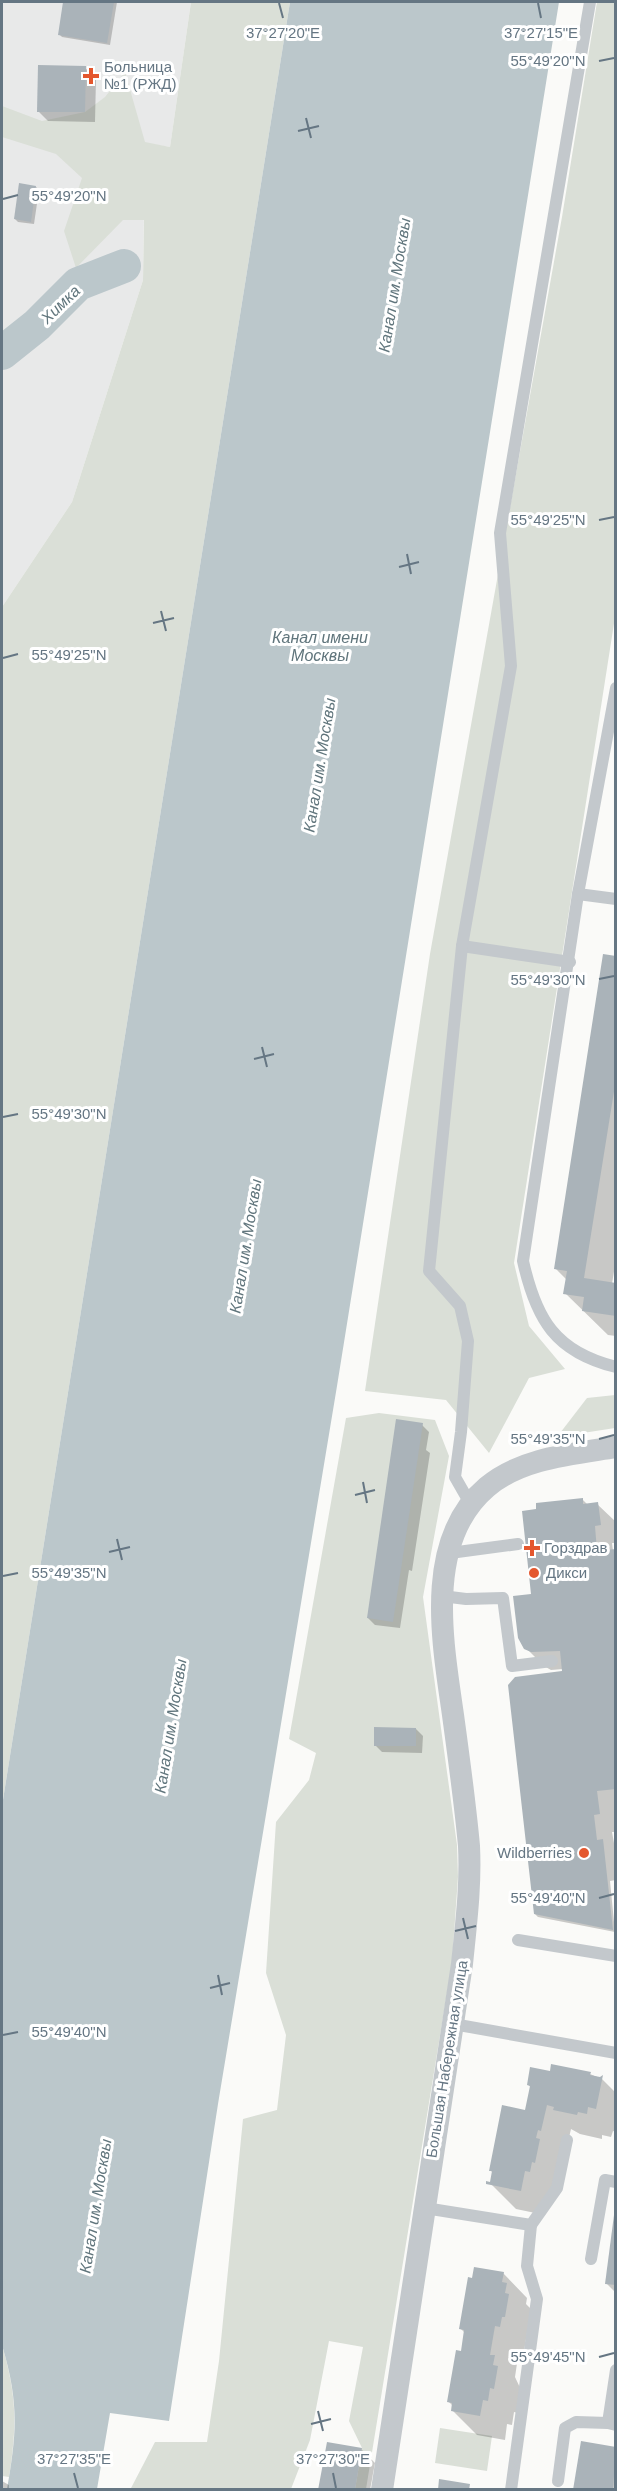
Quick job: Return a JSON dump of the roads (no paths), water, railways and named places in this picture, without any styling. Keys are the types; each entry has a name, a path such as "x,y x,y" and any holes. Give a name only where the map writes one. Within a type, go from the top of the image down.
{"street":[{"name":"Большая Набережная улица","path":"382,2490 462,1964 470,1874 465,1810 441,1633 442,1596 450,1553 457,1527 471,1505 487,1487 519,1468 551,1458 615,1447"}],"lane":[{"path":"471,1505 455,1477 468,1341 460,1306 429,1271 462,946 472,876 511,666 500,533 590,2"},
{"path":"615,688 578,894 570,962 523,1261 531,1297 548,1327 576,1354 615,1367"},
{"path":"578,894 615,899"},
{"path":"462,946 570,962"},
{"path":"450,1553 518,1544"},
{"path":"442,1596 465,1599 503,1598 512,1666 552,1661"},
{"path":"518,1940 615,1956"},
{"path":"453,2024 615,2053"},
{"path":"511,2490 537,2299 527,2266 531,2224 557,2188 567,2140"},
{"path":"591,2259 605,2180 615,2182"},
{"path":"425,2208 531,2224"},
{"path":"558,2481 565,2428 576,2422 612,2424 615,2370"}],"water":[{"name":"Канал имени Москвы","path":"290,2 559,2 337,1386 218,2104 169,2421 110,2413 97,2489 7,2489 15,2417 8,2365 2,2345 2,1806"}],"waterway":[{"name":"Химка","path":"2,353 37,325 78,284 124,266"}],"place":[{"name":"Больница №1 (РЖД)","path":"91,76"},
{"name":"Горздрав","path":"532,1548"},
{"name":"Дикси","path":"534,1573"},
{"name":"Wildberries","path":"584,1853"}],"water label":[{"name":"Канал им. Москвы","path":"394,285"},
{"name":"Канал им. Москвы","path":"319,765"},
{"name":"Канал им. Москвы","path":"245,1246"},
{"name":"Канал им. Москвы","path":"170,1726"},
{"name":"Канал им. Москвы","path":"95,2206"}]}
